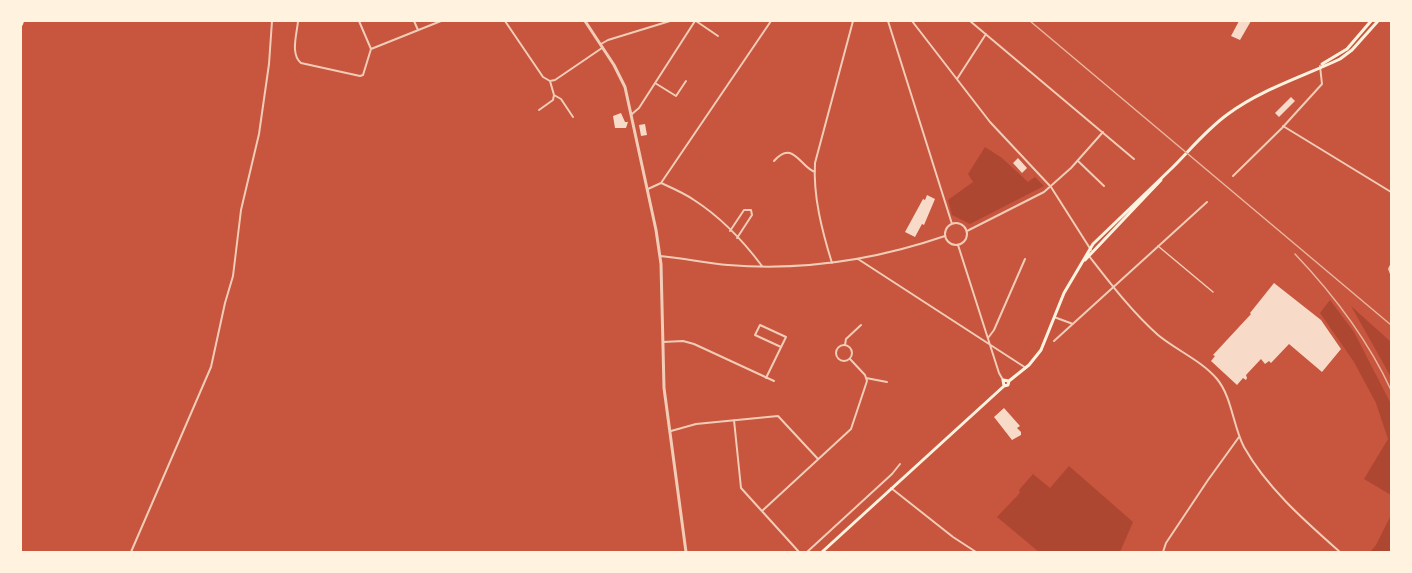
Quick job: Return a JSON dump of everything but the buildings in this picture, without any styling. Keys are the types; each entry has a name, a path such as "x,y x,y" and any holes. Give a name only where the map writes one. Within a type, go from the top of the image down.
{"main road":[{"path":"822,552 1026,368 1043,347 1064,293 1091,250 1194,145 1222,118 1243,104 1313,70 1347,49 1371,21"},
{"path":"1320,66 1340,59 1350,52 1378,21"},
{"path":"1004,386 1004,380 1009,381"}],"street":[{"path":"131,552 203,389 213,361 233,276 241,210 259,135 269,64 272,21"},
{"path":"298,21 295,53 299,61 363,75 371,49 359,21"},
{"path":"414,21 418,30"},
{"path":"371,49 441,21"},
{"path":"505,21 543,76 550,81 553,100 540,110"},
{"path":"585,21 622,81 632,114 648,189 660,256 664,388 686,552"},
{"path":"550,81 555,80 608,40 670,21"},
{"path":"632,114 639,108 696,21 718,36"},
{"path":"648,189 661,183 771,21"},
{"path":"832,263 820,225 815,172 817,152 853,21"},
{"path":"888,21 952,224"},
{"path":"912,21 990,122 1050,187 1091,250"},
{"path":"970,21 1134,159"},
{"path":"957,79 986,34"},
{"path":"1233,176 1322,84 1320,66"},
{"path":"655,83 676,96 687,81"},
{"path":"554,95 561,99 573,117"},
{"path":"1283,126 1391,192"},
{"path":"966,231 1050,187 1078,161 1103,132"},
{"path":"774,161 781,155 790,153 800,158 811,171 815,172"},
{"path":"1078,161 1104,186"},
{"path":"661,183 697,202 730,231 762,266"},
{"path":"1054,341 1207,202"},
{"path":"730,231 744,210 751,210 752,215 737,238"},
{"path":"952,224 961,224 966,231 965,240 958,245 950,243 945,236 947,228 952,224"},
{"path":"660,256 718,264 762,266 832,263 903,249 945,236"},
{"path":"958,245 999,373 1004,380"},
{"path":"1088,255 1113,287 1158,335 1219,381 1239,437 1252,459 1273,487 1340,552"},
{"path":"858,259 1026,368"},
{"path":"988,338 994,330 1025,259"},
{"path":"1391,265 1389,269 1391,274"},
{"path":"1054,317 1073,324"},
{"path":"766,378 786,337 760,325 755,335 781,347"},
{"path":"845,345 846,339 861,325"},
{"path":"663,342 683,341 694,344 774,381"},
{"path":"845,345 838,348 836,356 842,361 850,359"},
{"path":"845,345 852,350 850,359"},
{"path":"762,511 852,426 867,384 866,378 850,359"},
{"path":"866,378 887,382"},
{"path":"670,431 696,424 779,416 818,459"},
{"path":"734,420 741,486 800,552"},
{"path":"1162,552 1208,480 1239,437"},
{"path":"807,552 900,464"},
{"path":"891,488 953,537 976,552"}],"lane":[{"path":"1158,245 1213,292"}],"shaded area":[{"path":"985,147 1002,158 1028,182 1035,177 1044,186 970,224 952,215 948,200 973,182 968,174"},
{"path":"1330,300 1354,332 1391,404 1391,495 1364,479 1388,439 1376,403 1354,362 1320,313"},
{"path":"1351,306 1391,342 1391,377"},
{"path":"1069,466 1133,522 1120,552 1039,552 997,517 1018,495 1019,490 1033,474 1050,488"},
{"path":"1391,515 1391,552 1370,552 1376,545"}],"railway":[{"path":"1030,21 1391,325"},
{"path":"1295,254 1349,318 1391,390"}]}
